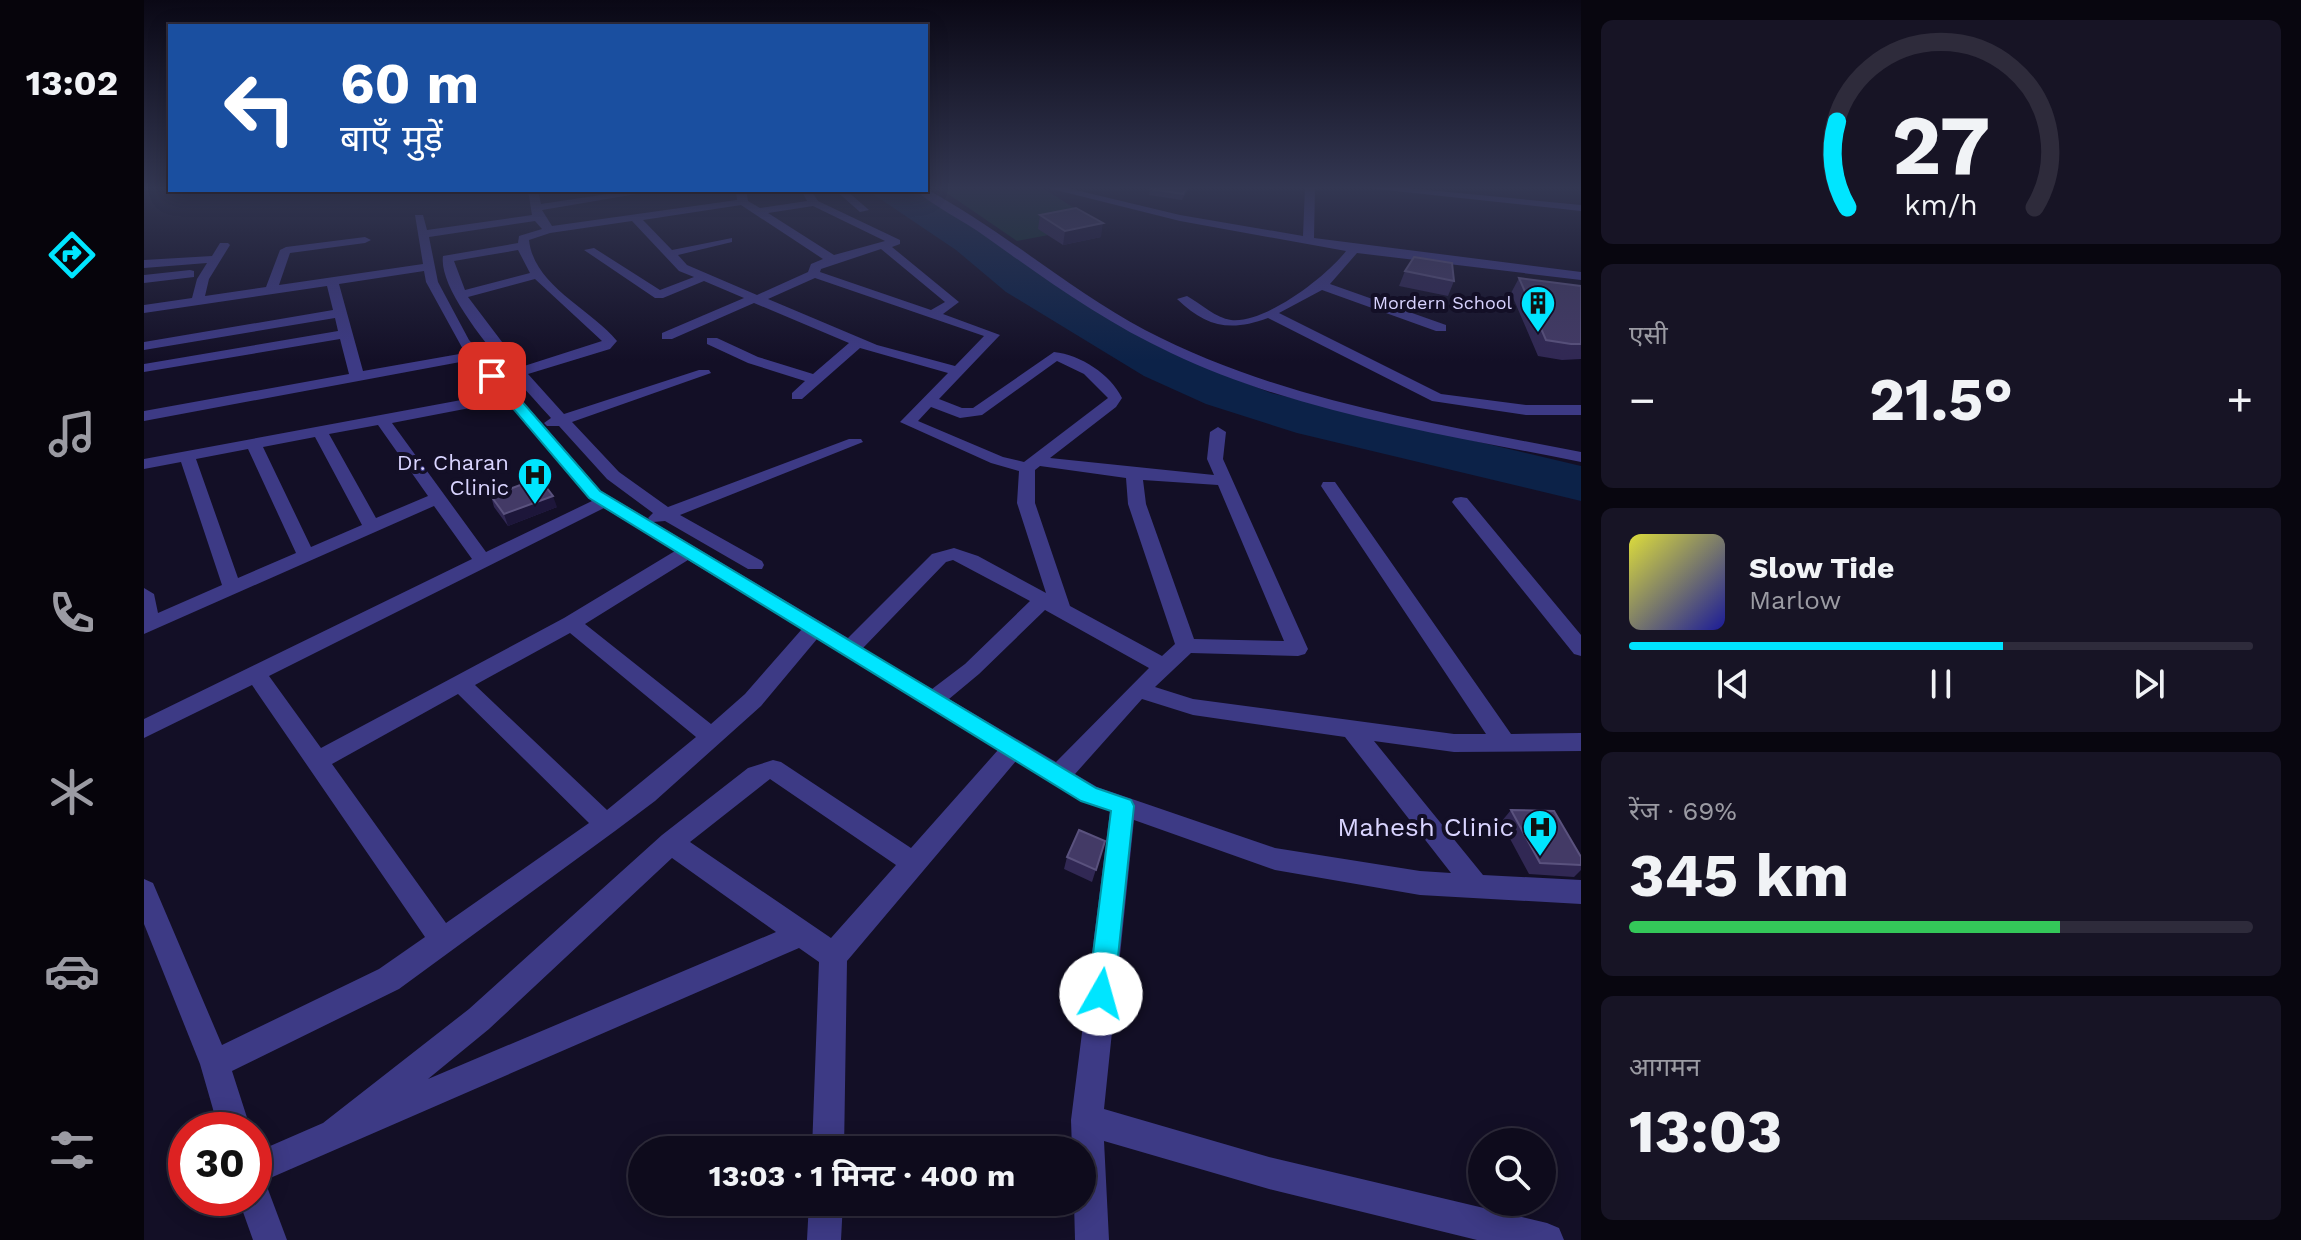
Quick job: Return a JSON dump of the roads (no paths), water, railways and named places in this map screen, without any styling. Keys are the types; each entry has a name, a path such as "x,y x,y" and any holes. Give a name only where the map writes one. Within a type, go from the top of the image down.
{"street":[{"path":"197,302 206,273 224,245"},
{"path":"271,291 289,245"},
{"path":"286,250 327,245"},
{"path":"425,245 431,276 463,342 595,495 1089,794 1275,859 1420,883 1581,892"},
{"path":"660,245 683,268 754,300 858,343 957,371"},
{"path":"669,254 707,245"},
{"path":"809,245 832,259"},
{"path":"814,274 815,267 832,259 887,245"},
{"path":"1003,245 1102,310 1175,351 1218,370 1302,397 1581,457"},
{"path":"1337,245 1577,276"},
{"path":"1368,245 1581,270"},
{"path":"517,373 605,346 610,341 537,275 523,246 449,257 447,263 461,295 517,373 617,478 664,514 755,565"},
{"path":"884,246 953,302 933,314"},
{"path":"1183,299 1230,324 1268,313 1323,286 1354,249"},
{"path":"590,250 659,295 704,277"},
{"path":"144,264 214,259"},
{"path":"144,279 206,273"},
{"path":"667,336 814,274 993,335 908,422 997,460 1226,481"},
{"path":"461,295 537,275"},
{"path":"144,309 332,282 431,276 454,280"},
{"path":"332,282 357,377"},
{"path":"1323,286 1441,328"},
{"path":"144,346 341,313"},
{"path":"1268,313 1437,398 1526,410 1581,410"},
{"path":"144,368 346,334"},
{"path":"712,341 778,370 816,380"},
{"path":"797,396 858,343"},
{"path":"144,416 475,355"},
{"path":"928,400 960,413 977,412 1054,356 1066,358 1107,384 1115,398 1111,404 1031,464 1026,503 1062,611"},
{"path":"537,427 704,373"},
{"path":"144,464 510,396"},
{"path":"382,420 483,562"},
{"path":"320,432 372,527"},
{"path":"1058,776 1138,690 1186,646 1298,649 1215,459 1218,432"},
{"path":"644,525 664,514 855,442"},
{"path":"254,444 306,556"},
{"path":"187,456 232,588"},
{"path":"1134,474 1137,504 1186,646"},
{"path":"1329,486 1504,742"},
{"path":"144,594 147,625 438,498"},
{"path":"144,729 605,501"},
{"path":"1461,502 1581,649"},
{"path":"319,760 571,623 687,552"},
{"path":"850,649 944,555 954,554 971,560 1164,667"},
{"path":"932,701 972,669 1043,600"},
{"path":"571,623 711,737"},
{"path":"215,1064 389,979 606,824 647,794 753,700 815,627"},
{"path":"256,674 443,941"},
{"path":"460,683 606,824"},
{"path":"1138,690 1193,707 1454,743 1581,742"},
{"path":"1351,728 1476,886"},
{"path":"828,1136 833,956 1013,749"},
{"path":"334,1135 479,1019 671,843 748,779 773,769 913,863"},
{"path":"1092,1240 1087,1120 1123,806"},
{"path":"671,843 833,956"},
{"path":"144,891 215,1064 231,1112"},
{"path":"272,1161 802,934"},
{"path":"1087,1120 1269,1173 1547,1240"},
{"path":"261,1216 270,1240"},
{"path":"824,1240 825,1216"}],"water":[{"path":"948,245 1003,245 1194,362 1271,393 1581,466 1581,501 1297,433 1206,404 1144,376 1006,292"}],"place":[{"name":"Mordern School","path":"1538,334"},
{"name":"Dr. Charan Clinic","path":"535,506"},
{"name":"Mahesh Clinic","path":"1540,858"}]}
